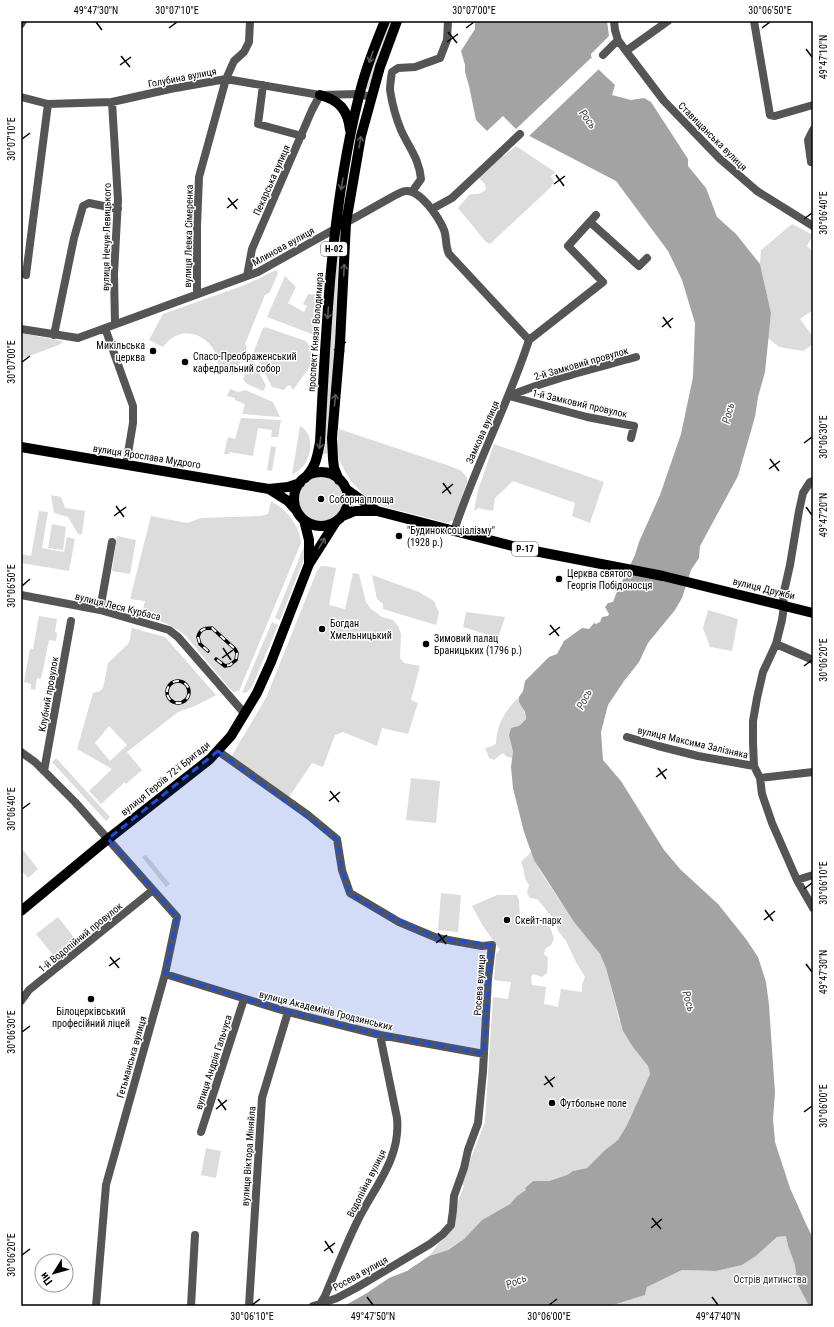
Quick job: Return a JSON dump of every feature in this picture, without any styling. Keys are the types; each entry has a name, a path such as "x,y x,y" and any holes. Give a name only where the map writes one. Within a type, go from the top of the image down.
{"main road":[{"name":"проспект Князя Володимира","path":"302,480 313,469 317,459 320,442 328,304 335,229 350,135 359,94 371,55 384,21"},
{"name":"Н-02","path":"346,490 339,480 334,468 332,459 332,438 340,343 346,223 361,136 380,67 397,21"},
{"path":"320,95 335,100 342,106 346,114 350,135"},
{"name":"вулиця Ярослава Мудрого","path":"21,447 269,489 288,487 302,480"},
{"path":"339,480 333,475 321,472 315,473 302,480 295,494 295,506 297,511 304,520 321,526 339,520 348,505 346,490"},
{"name":"вулиця Ярослава Мудрого","path":"269,489 288,501 297,511"},
{"name":"Р-17","path":"346,490 377,511"},
{"name":"Р-17","path":"339,520 355,512 377,511 454,531"},
{"name":"вулиця Героїв 72-ї Бригади","path":"304,520 309,540 309,564"},
{"name":"вулиця Героїв 72-ї Бригади","path":"21,911 210,759 231,736 257,693 271,662 309,564 339,520"},
{"name":"вулиця Дружби","path":"454,531 524,549 709,587 813,613"}],"street":[{"name":"вулиця Левка Сімеренка","path":"197,294 199,177 226,79 234,61 244,52 249,42 250,21"},
{"path":"448,21 447,40 440,58 415,67 398,68 392,72 390,89 396,118 401,131 415,154 420,168 421,179 412,192 432,209 444,231 446,248 449,254 529,340 603,282 568,246 593,219 639,266 647,258"},
{"path":"603,55 618,40 614,21"},
{"path":"626,52 668,21"},
{"path":"754,21 770,115 775,116 813,105"},
{"name":"Ставищанська вулиця","path":"618,40 664,101 719,158 757,191 813,226"},
{"name":"Голубина вулиця","path":"21,96 48,104 112,102 170,89 226,79 320,95 359,94 371,97"},
{"path":"263,85 258,124 302,136"},
{"name":"Пекарська вулиця","path":"247,276 252,249 312,110 320,95"},
{"name":"вулиця Нечуя-Левицького","path":"112,102 118,209 114,274 115,324"},
{"path":"26,275 48,104"},
{"path":"811,162 808,140 813,130"},
{"path":"432,209 452,198 520,134"},
{"name":"Млинова вулиця","path":"21,329 78,338 258,272 405,191 412,192"},
{"path":"54,335 74,238 83,206 89,203 118,209"},
{"path":"105,328 133,406 133,423 126,465"},
{"name":"Замкова вулиця","path":"454,531 477,470 509,396 529,340"},
{"name":"2-й Замковий провулок","path":"509,396 525,389 567,376 636,357"},
{"name":"1-й Замковий провулок","path":"509,396 587,417 634,426 631,438"},
{"path":"813,481 810,482 803,493 783,596 784,606 776,644 763,672 753,721 754,766 760,778 762,794 772,823 797,880 813,908"},
{"path":"100,610 112,542"},
{"name":"вулиця Леся Курбаса","path":"21,595 100,610 169,630 178,637 245,714"},
{"name":"Клубний провулок","path":"44,770 71,621"},
{"path":"776,644 813,660"},
{"name":"вулиця Максима Залізняка","path":"627,737 698,756 754,766"},
{"name":"Росева вулиця","path":"218,751 308,815 338,839 342,870 350,893 399,922 437,938 482,946 492,945 478,1123 454,1196 451,1225 443,1234 430,1244 356,1288 337,1298 317,1305"},
{"name":"Гетьманська вулиця","path":"21,752 44,770 177,917 165,974 106,1185 96,1306"},
{"path":"760,778 813,772"},
{"path":"797,880 813,875"},
{"name":"1-й Водопійний провулок","path":"21,1001 29,990 153,890"},
{"name":"вулиця Академіків Гродзинських","path":"165,974 288,1012 380,1035 484,1054"},
{"name":"вулиця Андрія Гальчуса","path":"201,1132 244,999"},
{"name":"вулиця Віктора Міняйла","path":"249,1306 262,1098 288,1012"},
{"name":"Водопійна вулиця","path":"317,1305 325,1296 347,1243 391,1160 396,1145 398,1132 397,1118 380,1035"},
{"path":"191,1306 195,1235"}],"highlighted area":[{"path":"218,751 337,839 342,870 350,893 370,906 437,938 492,945 484,1054 380,1035 288,1012 165,974 177,917 108,839"}],"green space":[{"path":"388,21 393,21 368,89 364,88"},
{"path":"516,146 555,172 551,176 554,182 551,187 490,244 486,242 458,208 470,194 478,194 486,190 485,184 479,178 502,155 504,156"},
{"path":"792,224 813,235 807,246 813,251 813,310 800,319 813,337 813,344 803,351 779,347 768,338 771,313 760,264 761,250"},
{"path":"337,248 339,248 334,361 327,454 322,454"},
{"path":"276,270 278,273 270,292 265,295 245,344 247,347 234,375 218,367 216,354 212,347 202,337 188,333 181,334 171,339 163,347 149,340 163,314 245,285"},
{"path":"285,276 296,287 288,303 304,312 307,306 303,304 308,294 319,295 317,336 267,317"},
{"path":"265,327 306,341 316,355 309,368 293,390 290,385 284,390 272,387 254,351 263,328"},
{"path":"21,333 63,342 59,345 21,359"},
{"path":"252,357 266,386 263,391 247,384 243,379"},
{"path":"230,389 238,392 245,390 273,402 280,417 242,414 245,404 235,400 235,398 227,396"},
{"path":"241,418 281,420 278,437 271,437 272,430 258,428 253,456 229,452 229,454 224,454 228,437 235,439"},
{"path":"300,426 305,429 308,434 310,439 310,450 304,465 292,475"},
{"path":"339,429 462,471 467,478 467,482 453,520 447,523 382,506 363,494 350,480 339,460 337,448"},
{"path":"494,444 604,482 590,523 572,516 575,503 513,481 495,498 493,511 477,508 477,510 474,510 478,490"},
{"path":"271,446 276,447 272,471 267,470"},
{"name":"Соборна площа","path":"321,477 333,481 339,487 343,499 339,511 333,517 321,521 309,517 303,511 299,499 303,487 309,481"},
{"path":"51,495 61,497 65,508 85,511 82,534 78,534 68,517 54,513"},
{"path":"271,501 287,513 295,524 301,543 239,691 234,692 186,636 176,628 165,623 141,616 145,601 130,599 151,516 187,523 201,518 261,516 268,514"},
{"path":"39,511 48,512 42,548 64,552 67,537 75,539 69,571 21,563 21,554 31,556"},
{"path":"52,524 66,527 63,550 48,548"},
{"path":"117,536 136,540 130,574 112,571"},
{"path":"305,544 304,559 280,620 275,618"},
{"path":"321,566 336,568 329,605 345,609 353,573 359,574 366,602 371,609 382,617 393,620 398,626 401,634 400,658 404,663 420,666 411,700 418,703 408,734 382,728 377,746 343,732 335,735 323,767 312,763 289,797 231,757 266,698 317,571"},
{"path":"372,575 419,592 434,601 439,613 436,625 383,609 383,604 377,599"},
{"path":"708,610 738,619 732,651 710,647 703,628"},
{"path":"466,612 505,617 498,638 463,627"},
{"path":"39,616 57,619 55,632 57,633 56,641 49,640 41,679 37,678 35,690 31,689 31,684 24,682 30,649 33,649"},
{"path":"272,622 278,625 252,687 247,692 242,693"},
{"path":"132,628 165,637 216,695 195,706 178,712 127,752 142,770 126,784 125,782 101,804 89,791 112,769 77,749 93,693 100,691 103,688 108,663 129,643","holes":["109,726 127,745 110,761 95,743"]},
{"path":"519,697 526,719 519,726 511,744 513,758 507,757 503,753 494,760 489,758 485,748 496,744 496,737 500,724 506,712"},
{"path":"56,758 110,817 106,821 52,762"},
{"path":"411,778 440,781 436,823 406,820"},
{"path":"23,850 38,869 28,878 21,870 21,852"},
{"path":"531,852 540,871 574,922 600,954 606,968 619,1019 648,1066 650,1074 627,1125 618,1140 605,1150 587,1168 573,1171 567,1175 549,1181 533,1181 525,1188 527,1190 517,1196 510,1204 482,1220 464,1239 447,1250 429,1256 455,1225 457,1204 464,1186 461,1184 485,1122 493,997 508,999 511,982 494,980 496,953 500,950 483,926 472,906 497,895 517,895 519,900 520,919 550,927 554,939 551,945 545,949 544,954 548,958 547,973 542,977 533,974 531,977 532,985 546,987 544,1004 558,1007 561,989 582,992 582,985 585,977 566,941 559,932 553,918 537,899 530,898 527,893 529,885 521,862"},
{"path":"146,855 170,884 166,887 142,857"},
{"path":"441,893 461,895 458,932 438,930"},
{"path":"58,917 79,944 58,961 36,934"},
{"path":"206,1148 221,1151 216,1178 201,1175"},
{"name":"Острів дитинства","path":"786,1236 795,1265 797,1283 809,1306 610,1306 645,1295 647,1287 682,1270 716,1271 742,1265 756,1256 777,1237"}],"water":[{"name":"Рось","path":"475,21 607,21 609,36 591,54 596,67 615,85 612,95 631,100 644,98 651,102 688,159 688,166 706,188 717,217 736,234 760,264 771,313 765,372 758,397 755,417 738,476 700,546 699,558 691,570 682,598 675,610 648,643 639,662 608,705 601,732 603,760 621,781 664,850 681,870 718,904 746,939 758,957 766,982 769,1005 775,1093 773,1119 775,1142 790,1188 813,1238 813,1306 809,1306 797,1283 795,1265 786,1236 777,1237 756,1256 742,1265 716,1271 682,1270 647,1287 645,1295 610,1306 344,1306 389,1278 407,1271 429,1256 448,1250 464,1239 482,1220 510,1204 517,1196 526,1190 525,1188 533,1181 549,1181 567,1175 573,1171 587,1168 605,1150 618,1140 627,1125 650,1074 648,1066 623,1031 606,968 600,954 574,922 534,860 524,832 513,788 511,767 513,752 509,735 511,728 519,726 526,719 525,712 519,702 519,697 523,691 525,681 549,657 557,654 564,641 582,628 589,629 594,623 596,624 600,622 602,617 608,616 609,614 605,607 608,603 613,602 635,555 639,542 660,495 681,434 693,377 695,323 682,280 668,251 616,181 516,129 503,116 487,131 476,120 461,51 475,29"}],"pier":[{"path":"591,58 600,68 527,138 520,134 516,129"}],"railway":[{"path":"208,651 200,644 198,637 200,632 203,630 212,628 235,649 237,653 236,660 230,665 225,666 216,659"},
{"path":"178,681 186,684 189,692 186,700 178,703 170,700 167,692 170,684 178,681"}],"place":[{"name":"Микільська церква","path":"153,351"},
{"name":"Спасо-Преображенський кафедральний собор","path":"185,362"},
{"name":"Соборна площа","path":"321,499"},
{"name":"\"Будинок соціалізму\" (1928 р.)","path":"399,536"},
{"name":"Церква святого Георгія Побідоносця","path":"559,579"},
{"name":"Богдан Хмельницький","path":"322,629"},
{"name":"Зимовий палац Браницьких (1796 р.)","path":"426,644"},
{"name":"Скейт-парк","path":"507,920"},
{"name":"Білоцерківський професійний ліцей","path":"91,999"},
{"name":"Футбольне поле","path":"552,1103"}]}
